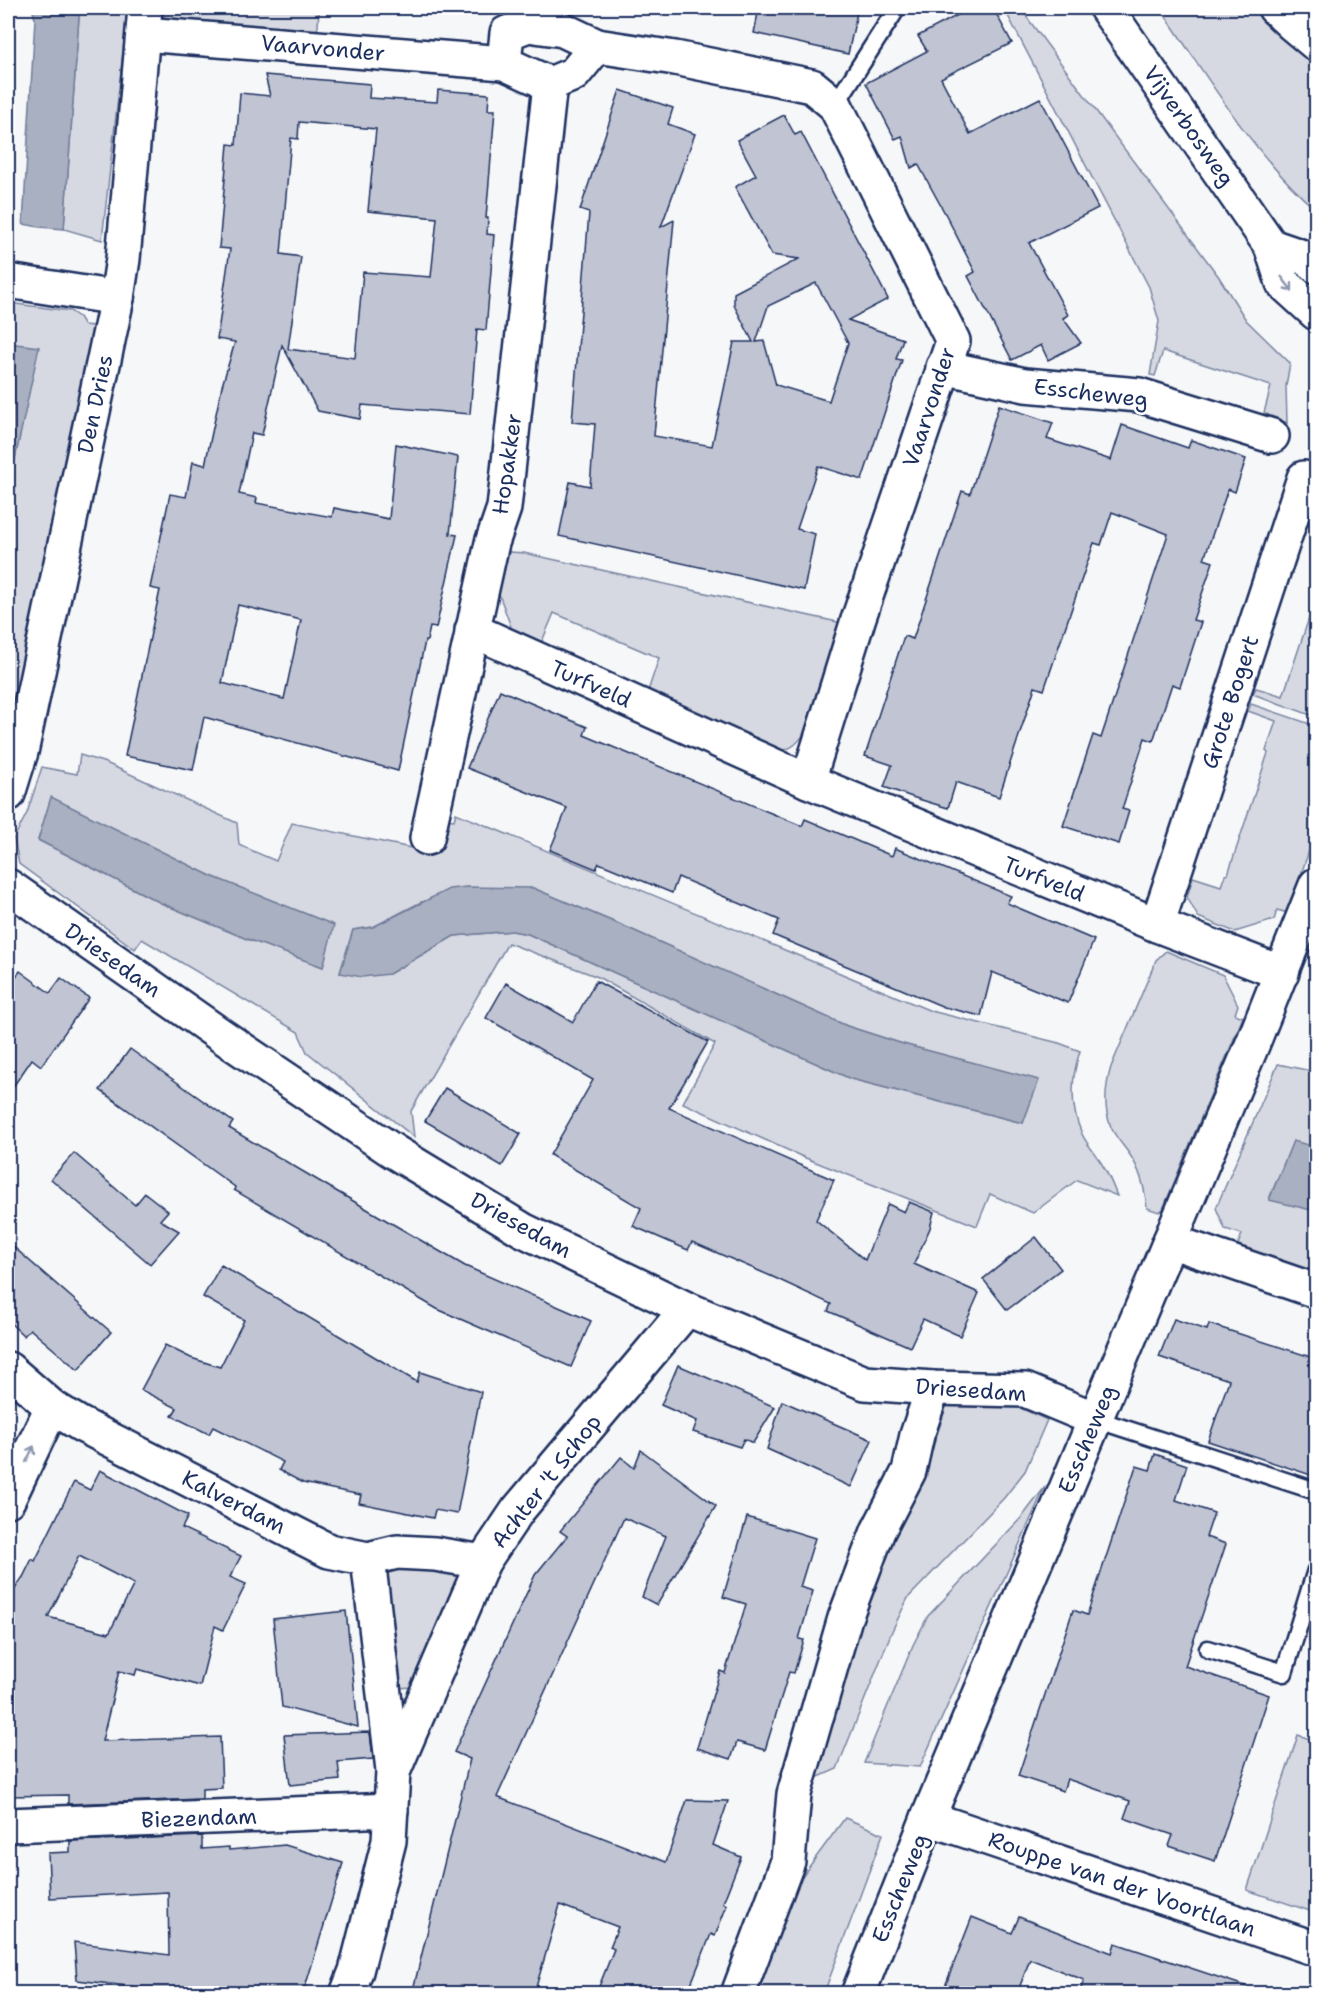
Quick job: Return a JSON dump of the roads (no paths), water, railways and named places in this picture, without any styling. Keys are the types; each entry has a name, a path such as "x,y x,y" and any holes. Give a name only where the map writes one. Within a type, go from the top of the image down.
{"street":[{"name":"Vijverbosweg","path":"1106,8 1271,246 1283,284 1317,313"},
{"path":"1275,8 1317,44"},
{"name":"Vaarvonder","path":"144,21 504,63 550,84"},
{"name":"Den Dries","path":"8,795 21,753 117,298 123,259 144,21"},
{"name":"Vaarvonder","path":"504,63 507,33 528,25 563,30 597,46 675,58 812,86 836,105 953,341 858,620 808,781"},
{"path":"550,84 574,74 597,46"},
{"name":"Hopakker","path":"427,838 492,543 507,490 550,84"},
{"path":"1271,246 1306,258 1317,266"},
{"path":"8,281 117,298"},
{"name":"Esscheweg","path":"943,367 1024,385 1139,395 1272,435"},
{"name":"Grote Bogert","path":"1157,926 1304,478"},
{"name":"Turfveld","path":"472,630 808,781 1157,926 1282,973"},
{"name":"Esscheweg","path":"858,1994 928,1818 1317,885"},
{"name":"Driesedam","path":"8,886 219,1034 393,1151 523,1230 687,1309 865,1383 933,1388 1025,1390 1095,1419"},
{"path":"1170,1241 1317,1291"},
{"name":"Achter 't Schop","path":"393,1772 483,1562 518,1510 687,1309"},
{"name":"Kalverdam","path":"8,1369 52,1407 80,1424 329,1551 368,1559 397,1552 435,1554 483,1562"},
{"path":"738,1994 789,1861 794,1794 845,1618 878,1531 909,1471 917,1435 933,1388"},
{"path":"8,1500 52,1407"},
{"name":"Achter 't Schop","path":"347,1994 356,1971 389,1841 393,1772 368,1559"},
{"name":"Biezendam","path":"8,1825 391,1810"},
{"name":"Rouppe van der Voortlaan","path":"928,1818 1317,1949"}],"lane":[{"path":"836,105 897,8"},
{"path":"1095,1419 1317,1491"},
{"path":"1208,1649 1284,1674 1317,1570"}],"water":[{"path":"32,8 78,8 64,229 23,224 35,19"},
{"path":"8,343 39,347 8,492"},
{"path":"51,797 211,876 334,925 323,967 247,939 161,903 38,840"},
{"path":"533,888 847,1026 903,1044 1039,1080 1023,1123 851,1079 528,934 512,931 454,936 389,974 362,977 340,973 353,930 373,927 449,889"},
{"path":"1293,1141 1316,1147 1316,1211 1269,1200"}]}
